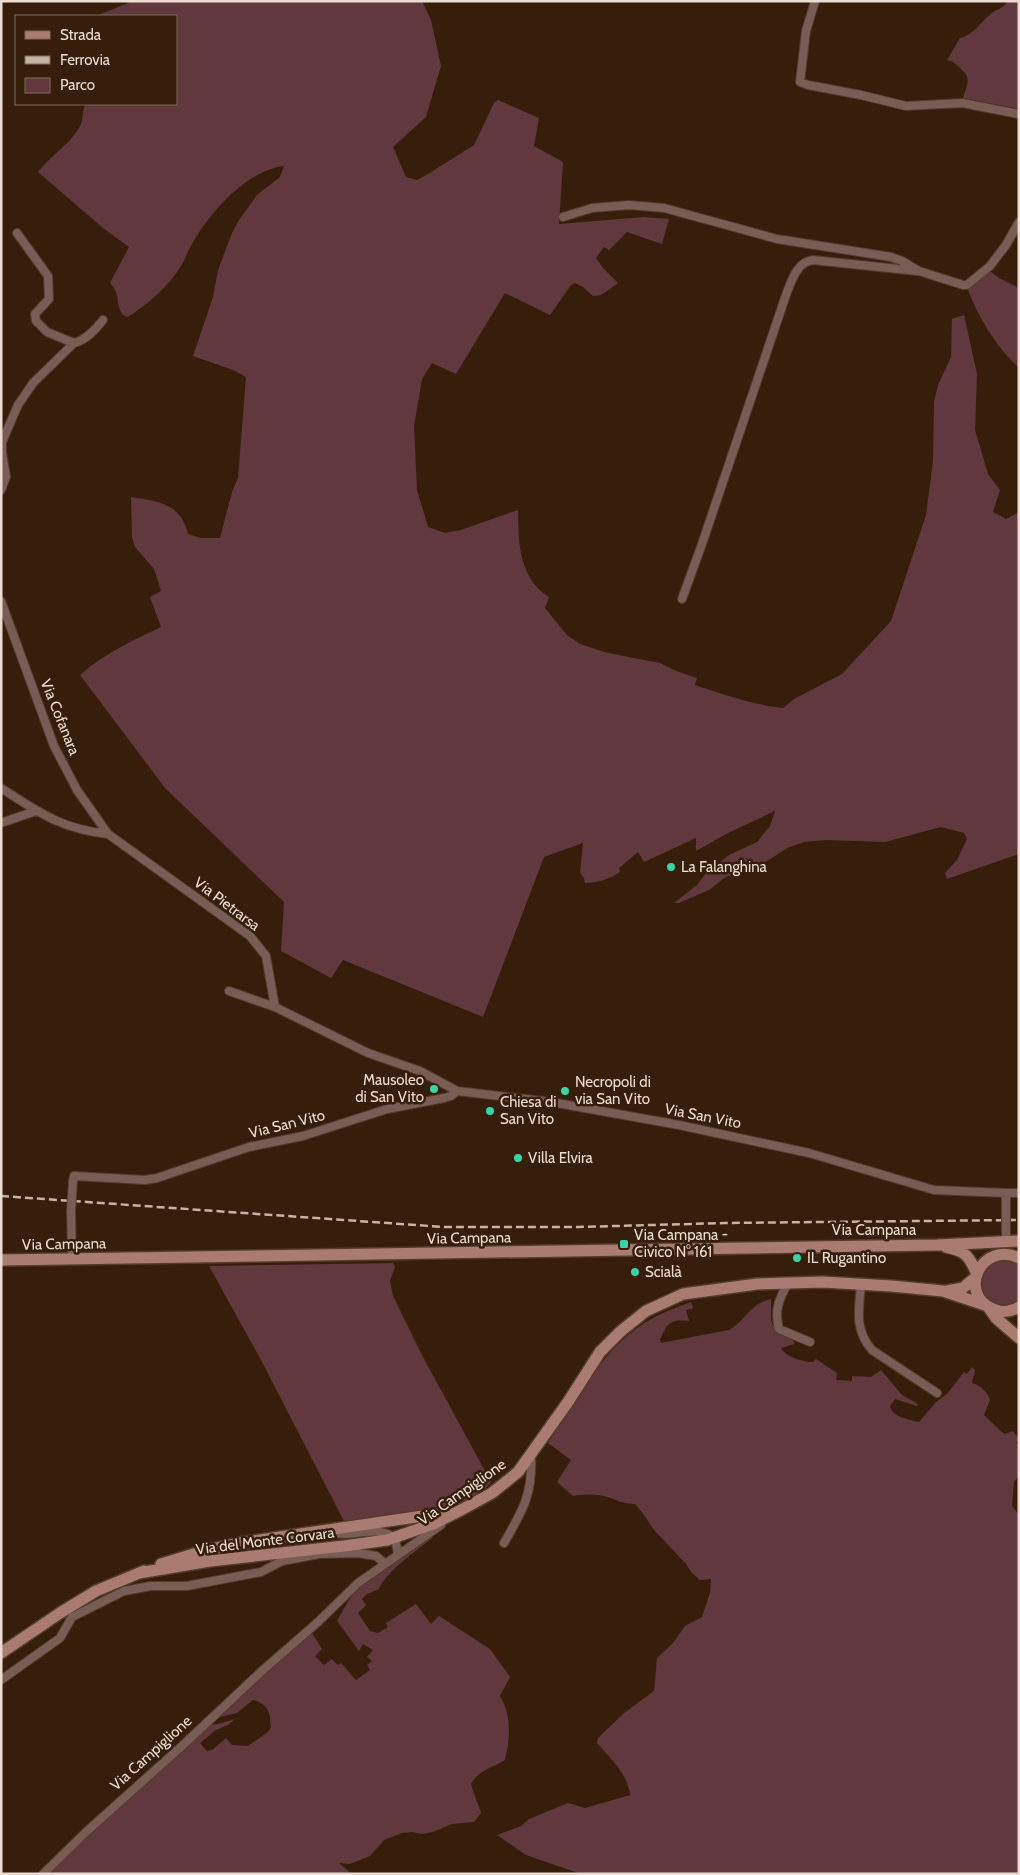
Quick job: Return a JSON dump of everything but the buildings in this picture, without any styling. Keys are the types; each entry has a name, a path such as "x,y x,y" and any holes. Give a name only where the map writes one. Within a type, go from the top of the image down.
{"main road":[{"name":"Via Campana","path":"1,1260 937,1245 1019,1241"},
{"path":"974,1242 1019,1258"},
{"name":"Via Campana","path":"937,1245 967,1255 976,1275 975,1283 978,1295 987,1306"},
{"name":"Via Campiglione","path":"462,1510 492,1493 518,1472 568,1402 600,1352 621,1331 646,1311 683,1294 758,1284 823,1282 943,1291 963,1288 976,1275 984,1262 996,1255 1019,1250"},
{"name":"Via Campiglione","path":"943,1291 987,1306"},
{"path":"987,1306 1003,1312 1019,1307"},
{"path":"987,1306 996,1318 1019,1337"},
{"path":"1019,1326 1019,1337"},
{"name":"Via del Monte Corvara","path":"1,1653 96,1591 154,1566 238,1543 462,1510"},
{"name":"Via del Monte Corvara","path":"139,1574 210,1561 344,1546 396,1538 433,1524 462,1510"}],"street":[{"path":"815,1 806,31 800,82 906,106 962,103 1019,114"},
{"path":"563,217 592,208 629,205 664,208 777,239 891,257 919,271 953,283 967,284 990,266 1006,245 1019,222"},
{"path":"17,233 48,276 49,299 35,314 36,321 47,332 74,343 80,342 88,336 103,320"},
{"path":"682,599 787,292 797,271 804,263 813,260 919,271"},
{"path":"1,490 6,477 2,442 18,405 33,383 74,343"},
{"name":"Via Cofanara","path":"1,601 54,746 77,790 108,834"},
{"name":"Via Pietrarsa","path":"1,788 36,811 65,826 86,832 108,834 250,936 266,956 275,1007"},
{"path":"1,823 36,811"},
{"path":"229,991 275,1007 368,1053 420,1072 457,1090"},
{"name":"Via San Vito","path":"72,1258 71,1212 73,1178 145,1180 157,1178 239,1150 302,1136 387,1109 451,1096 457,1090 551,1102 679,1125 810,1153 934,1190 1019,1193"},
{"path":"1006,1193 1006,1241"},
{"path":"788,1283 778,1299 777,1321 779,1329 810,1342"},
{"path":"861,1284 859,1317 861,1333 867,1343 872,1350 937,1393"},
{"path":"504,1543 528,1497 531,1483 531,1455"},
{"name":"Via Campiglione","path":"43,1874 85,1833 318,1622 358,1583 462,1510"},
{"name":"Via del Monte Corvara","path":"327,1530 341,1534 376,1530 388,1533 396,1538"},
{"path":"396,1538 398,1554"},
{"path":"1,1680 60,1638 72,1617 124,1590 151,1586 187,1586 261,1572 282,1561 319,1554 358,1553 376,1556 384,1563"}],"green space":[{"path":"133,1 422,1 431,20 441,66 426,117 393,147 406,177 417,180 474,145 494,103 498,100 539,118 534,146 563,162 559,224 644,217 669,219 662,244 627,232 609,250 604,247 596,258 618,283 601,295 593,296 575,283 571,285 550,315 505,293 456,374 432,363 422,379 414,426 417,490 428,527 445,533 461,530 518,510 520,546 526,570 539,589 549,597 545,608 567,635 580,644 608,653 660,663 697,678 695,685 750,702 783,708 794,699 842,674 891,621 926,515 933,461 934,402 938,385 951,357 952,319 964,315 977,374 975,430 988,474 1000,490 993,512 1006,519 1019,512 1019,854 947,879 945,873 957,860 967,839 964,833 941,827 885,842 826,840 804,842 787,848 769,860 724,878 709,890 679,903 674,903 697,885 706,873 729,855 757,842 770,826 775,811 728,833 696,851 696,838 644,862 638,852 619,868 620,872 608,879 594,882 585,883 580,873 583,843 544,857 483,1017 343,960 331,978 281,951 284,902 165,788 80,675 109,654 161,627 150,597 161,591 154,569 135,547 132,537 131,497 167,505 180,516 188,534 201,538 220,538 232,492 238,478 246,377 233,370 193,356 213,297 218,270 232,233 257,195 280,177 284,166 270,169 256,176 230,195 198,234 182,264 170,281 150,301 135,312 128,317 123,315 116,292 110,283 129,247 103,228 38,172 78,130 82,122 85,105 178,105 178,15 98,15"},
{"path":"1008,1 1019,1 1019,109 963,98 968,82 966,75 956,64 947,60 960,38 974,31 988,16"},
{"path":"990,271 1019,288 1019,368 989,332 968,290"},
{"path":"998,1260 1012,1260 1019,1264 1019,1302 1010,1306 994,1304 987,1299 980,1285 985,1269"},
{"path":"393,1263 395,1267 390,1281 393,1296 423,1357 491,1482 480,1492 464,1501 445,1507 401,1516 345,1523 261,1360 209,1266"},
{"path":"771,1299 771,1320 773,1325 778,1332 791,1337 795,1344 781,1348 791,1356 809,1362 813,1362 816,1359 837,1373 836,1380 852,1381 852,1376 871,1377 881,1370 902,1395 918,1404 917,1406 895,1399 890,1406 894,1413 919,1422 936,1402 947,1394 964,1372 967,1374 972,1367 975,1370 972,1383 983,1389 990,1400 984,1415 1004,1434 1013,1431 1019,1439 1016,1443 1019,1446 1019,1475 1014,1482 1012,1506 1019,1515 1019,1874 581,1874 526,1855 497,1835 521,1826 529,1819 568,1803 585,1808 630,1795 626,1780 597,1743 598,1738 624,1713 654,1691 657,1658 673,1643 685,1626 702,1617 710,1593 711,1579 700,1580 692,1573 654,1530 635,1504 600,1495 573,1496 557,1482 571,1460 548,1443 590,1378 615,1348 643,1324 661,1314 691,1302 693,1308 686,1310 689,1321 677,1321 667,1326 660,1340 661,1343 729,1330 757,1305"},
{"path":"433,1537 395,1568 379,1589 367,1594 362,1599 366,1605 358,1613 370,1631 378,1633 388,1627 386,1623 416,1604 431,1624 439,1616 490,1649 510,1677 500,1696 507,1711 509,1727 505,1760 483,1772 471,1783 481,1813 474,1822 452,1824 433,1832 422,1834 402,1833 384,1840 370,1856 350,1864 339,1863 352,1874 47,1874 89,1833 208,1725 235,1719 228,1725 216,1730 200,1743 207,1751 212,1750 226,1738 232,1745 248,1746 266,1733 271,1727 268,1710 257,1701 253,1700 237,1713 216,1718 312,1633 322,1649 315,1656 324,1665 332,1659 338,1665 341,1663 356,1680 370,1670 367,1665 372,1661 367,1657 373,1650 363,1644 359,1651 337,1621 350,1598 359,1588"}],"railway":[{"path":"1,1196 444,1227 579,1227 725,1223 1019,1220"}],"place":[{"name":"La Falanghina","path":"671,867"},
{"name":"Mausoleo di San Vito","path":"434,1089"},
{"name":"Necropoli di via San Vito","path":"565,1091"},
{"name":"Chiesa di San Vito","path":"490,1111"},
{"name":"Villa Elvira","path":"518,1158"},
{"name":"Via Campana - Civico N° 161","path":"624,1244"},
{"name":"IL Rugantino","path":"797,1258"},
{"name":"Scialà","path":"635,1272"}]}
